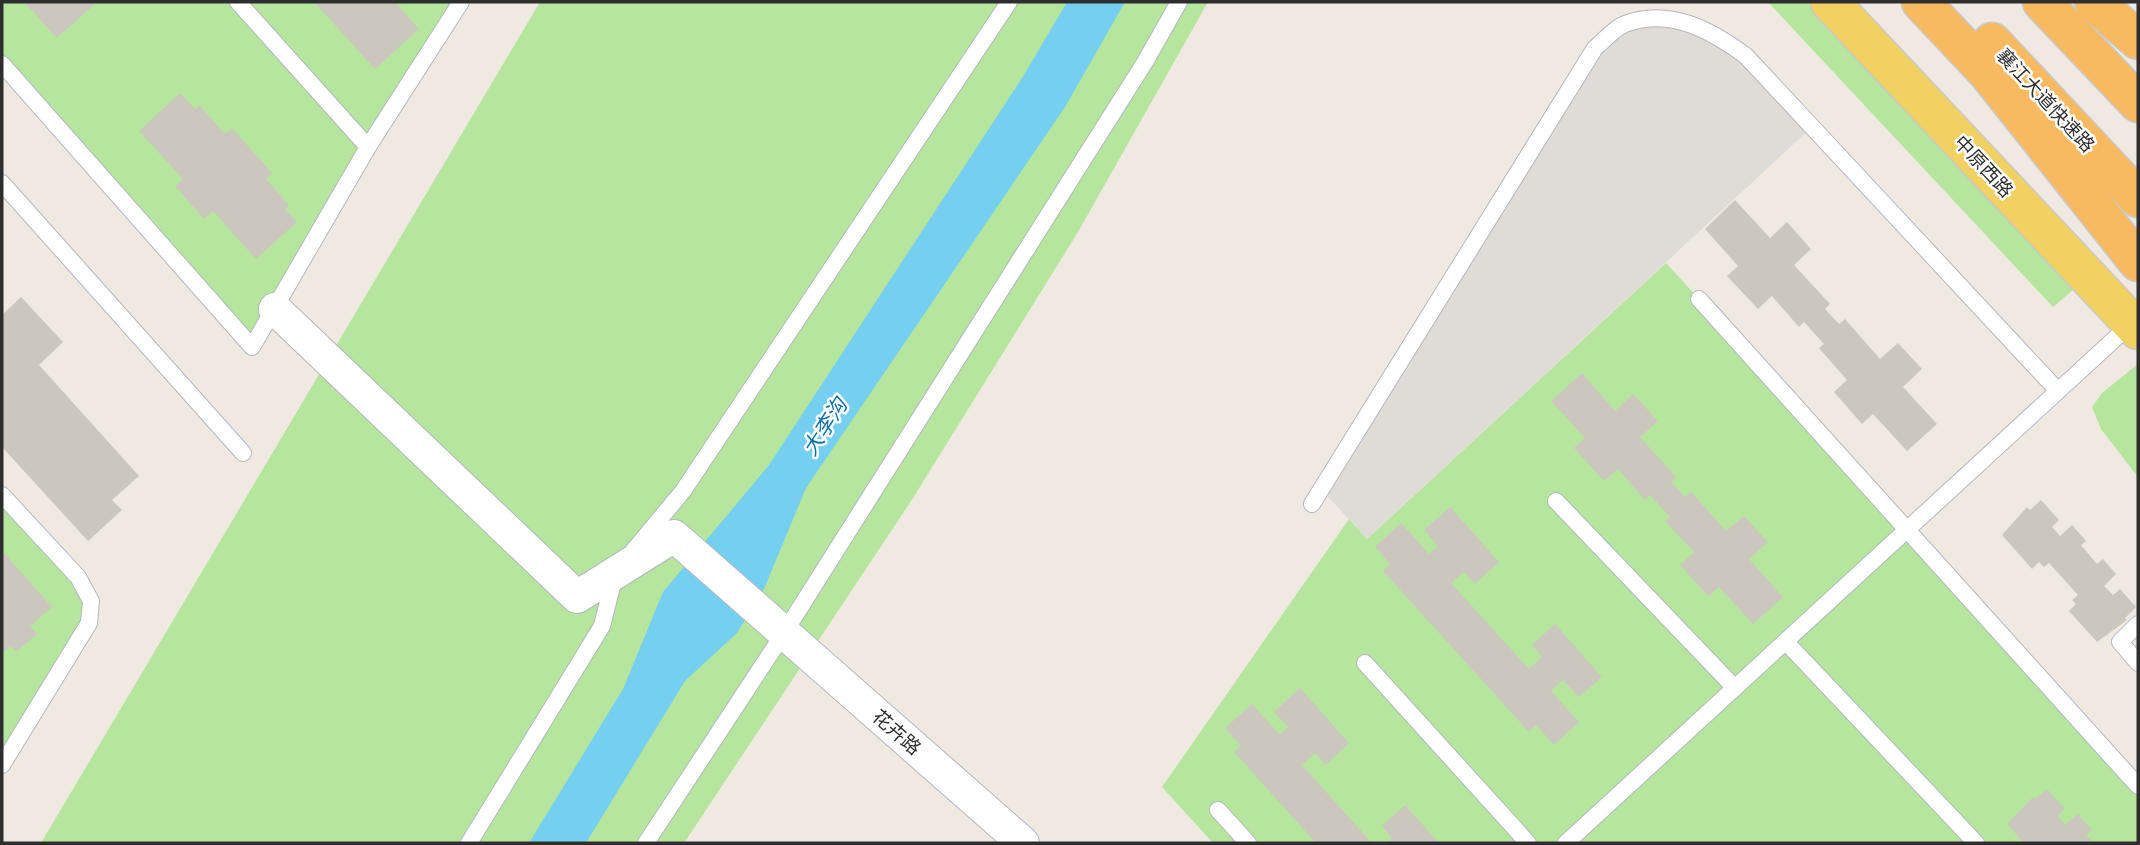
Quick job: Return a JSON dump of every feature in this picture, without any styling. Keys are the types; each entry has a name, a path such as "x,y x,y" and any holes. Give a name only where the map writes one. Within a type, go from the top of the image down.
{"highway":[{"path":"1921,2 1988,73 2138,262"},
{"name":"襄江大道快速路","path":"1955,2 2138,198"},
{"path":"2042,2 2138,103"},
{"path":"2094,2 2138,40"}],"main road":[{"name":"中原西路","path":"1830,2 2135,327"}],"street":[{"path":"275,309 577,597 615,573"},
{"name":"花卉路","path":"615,573 674,536 1023,843"}],"lane":[{"path":"238,2 368,147"},
{"path":"2,64 253,348 368,147 461,2"},
{"path":"469,843 602,626 615,573 683,491 1009,2"},
{"path":"646,843 778,627 1132,84 1179,2"},
{"path":"1312,505 1595,48 1623,24 1668,18 1713,32 1746,56 2058,391"},
{"path":"2,183 243,453"},
{"path":"1699,299 1909,528 2138,786"},
{"path":"1566,843 2058,391 2135,327"},
{"path":"2,495 78,578 91,601 89,623 2,765"},
{"path":"1556,501 1735,688"},
{"path":"2138,624 2120,642 2138,663"},
{"path":"1786,642 1976,843"},
{"path":"1365,663 1528,843"},
{"path":"1218,810 1248,843"}],"green space":[{"path":"2,2 461,2 252,347 2,64"},
{"path":"540,2 1208,2 1078,232 913,498 684,843 41,843"},
{"path":"1768,2 1830,2 2088,277 2053,307"},
{"path":"1666,263 1909,528 2138,786 2138,843 1213,843 1162,787 1349,519 1367,539"},
{"path":"2138,364 2138,477 2101,429 2092,407 2102,393"},
{"path":"2,495 78,577 89,623 2,765"}],"shaded area":[{"path":"1668,18 1713,32 1812,127 1367,539 1321,489 1595,48 1624,24"}],"water":[{"name":"大李沟","path":"1067,2 1125,2 1065,107 806,488 764,589 737,633 685,681 586,843 529,843 623,689 663,592 769,465 1024,75"}],"building":[{"path":"24,2 97,2 57,38"},
{"path":"314,2 395,2 419,29 375,69"},
{"path":"180,93 195,109 199,105 225,134 232,128 272,173 266,179 289,205 285,209 297,222 256,259 213,211 204,219 175,186 183,179 139,131"},
{"path":"1735,200 1770,238 1787,222 1811,249 1794,265 1830,304 1825,309 1839,324 1845,319 1880,359 1898,343 1922,369 1903,387 1937,424 1907,451 1873,414 1862,424 1834,392 1847,380 1819,348 1824,344 1804,322 1799,327 1772,296 1758,309 1727,276 1738,266 1705,229"},
{"path":"21,297 63,342 39,365 139,476 112,500 122,510 88,541 2,447 2,315"},
{"path":"1582,373 1615,411 1633,394 1658,421 1640,437 1676,477 1671,482 1685,497 1691,492 1726,531 1744,516 1768,542 1749,559 1783,597 1753,624 1719,587 1708,596 1680,565 1694,552 1665,521 1670,517 1650,495 1645,500 1618,469 1604,481 1574,448 1585,438 1551,401"},
{"path":"2041,500 2059,520 2052,527 2060,536 2072,525 2086,541 2081,545 2097,564 2103,559 2116,574 2104,586 2113,595 2120,589 2136,607 2125,618 2127,620 2097,642 2069,611 2076,604 2072,600 2078,595 2049,563 2044,567 2039,562 2032,569 2002,535 2027,507 2030,510"},
{"path":"1450,507 1499,562 1475,584 1464,572 1451,583 1529,669 1542,657 1532,645 1555,624 1602,677 1579,697 1563,680 1551,691 1579,722 1554,745 1536,725 1529,732 1383,571 1390,564 1375,547 1401,523 1429,554 1438,546 1424,530"},
{"path":"2,551 52,607 30,626 37,634 16,652 11,646 2,653"},
{"path":"1300,688 1349,743 1326,765 1315,753 1302,765 1372,843 1316,843 1234,752 1241,746 1225,728 1252,704 1280,735 1288,727 1274,712"},
{"path":"2047,789 2065,809 2057,816 2065,825 2078,814 2092,830 2086,835 2094,843 2024,843 2007,824 2033,797 2035,799"},
{"path":"1405,805 1439,843 1387,843 1392,838 1382,826"}]}
